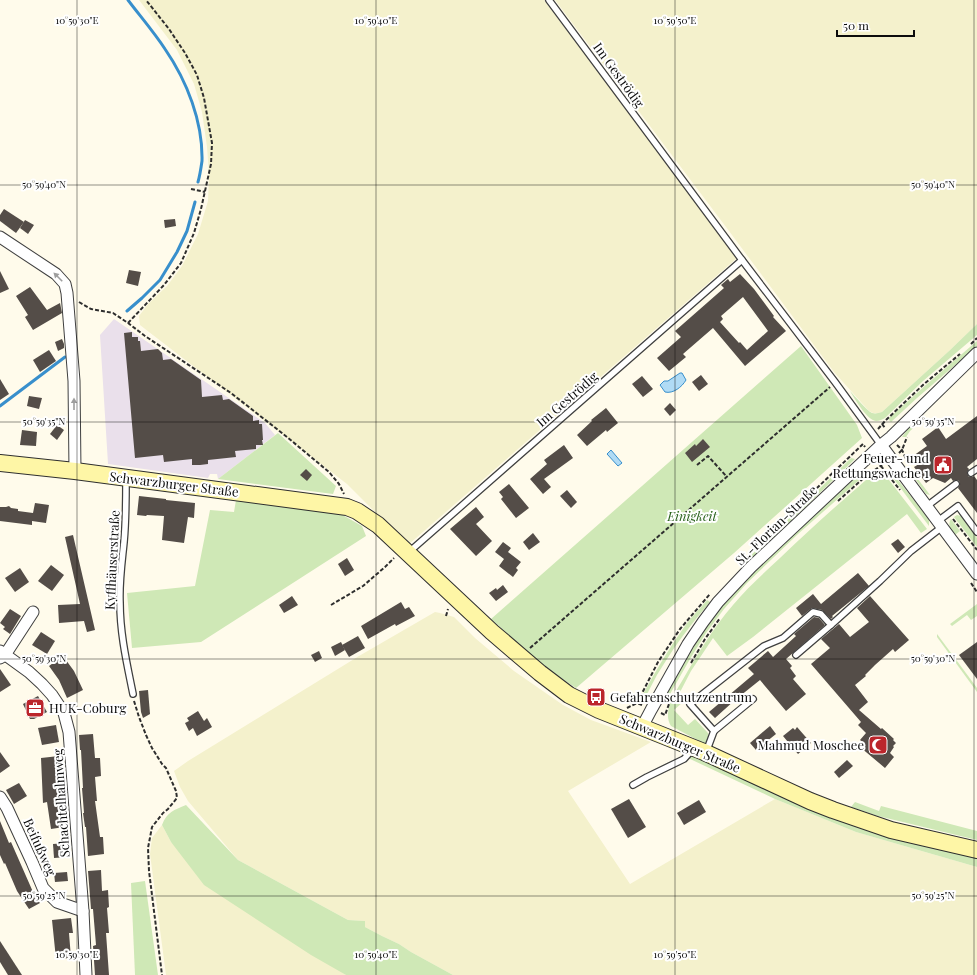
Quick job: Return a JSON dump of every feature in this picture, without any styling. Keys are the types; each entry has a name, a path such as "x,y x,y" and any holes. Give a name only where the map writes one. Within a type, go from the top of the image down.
{"street":[{"path":"0,238 56,274 64,284 67,292 74,381 75,464"},
{"name":"St.-Florian-Straße","path":"642,727 688,644 702,622 718,602 751,567 891,437 971,353"},
{"path":"881,445 977,574"},
{"name":"Schwarzburger Straße","path":"0,463 75,464 126,478 347,507 358,511 378,525 405,552 492,632 540,673 569,695 599,710 699,750 810,801 844,814 891,830 977,850"},
{"name":"Schachtelhalmweg","path":"33,612 2,655 29,672 52,695 64,713 69,732 83,910 86,975"},
{"name":"Beifußweg","path":"0,797 20,834 43,888 57,902 83,910"}],"lane":[{"name":"Im Geströdig","path":"549,0 881,445"},
{"name":"Im Geströdig","path":"405,552 742,260"},
{"path":"971,473 977,469"},
{"name":"Kyffhäuserstraße","path":"126,478 126,506 120,584 120,604 126,658 133,694"},
{"path":"927,506 956,484"},
{"path":"796,655 880,581 958,506 977,532"},
{"path":"714,731 690,704 764,646 782,638 813,612 821,614 831,625"},
{"path":"633,785 699,750 708,747 714,731 753,699"}],"path":[{"path":"128,323 164,285 181,263 194,234 212,164 212,143 204,98 197,75 169,29 146,0"},
{"path":"191,189 205,192"},
{"path":"68,300 78,302 91,309 113,313 231,393 329,472 343,491 347,507"},
{"path":"874,435 882,424 924,384 971,353 977,338"},
{"path":"522,658 527,651 834,382"},
{"path":"882,424 902,450 908,464"},
{"path":"834,505 866,476 902,450"},
{"path":"697,465 708,456 726,477"},
{"path":"949,514 977,550"},
{"path":"331,605 363,586 405,552"},
{"path":"690,664 721,617"},
{"path":"133,694 139,717 146,735 152,748 166,768 176,791 177,798 152,827 148,848 149,871 162,975"},
{"path":"665,714 672,695"}],"shaded area":[{"path":"139,0 544,0 737,258 408,545 347,484 140,325 139,316 148,304 167,286 182,266 198,234 208,201 209,174 202,112 194,84 177,50"},
{"path":"555,0 977,0 977,324 882,412 873,413 869,411 834,372"},
{"path":"114,319 265,423 275,435 218,479 217,474 210,474 208,478 108,464 100,335"},
{"path":"435,612 454,617 475,638 514,671 563,705 591,720 651,742 568,791 630,884 775,799 856,832 977,867 977,975 453,975 399,944 365,927 365,921 348,920 238,860 188,801 180,787 174,771 359,656"},
{"path":"162,825 171,842 346,975 166,975 150,854 152,838"}],"green space":[{"path":"977,324 977,335 923,381 885,418 876,421 872,420 861,408 850,391 872,413 882,412"},
{"path":"977,341 977,346 891,422 889,420 889,418"},
{"name":"Einigkeit","path":"801,346 857,425 862,438 734,553 576,688 522,647 491,619"},
{"path":"920,417 921,421 906,437 902,437 910,426"},
{"path":"278,433 336,486 333,494 218,479"},
{"path":"851,458 855,459 744,566 742,564"},
{"path":"906,466 908,466 930,495 926,494"},
{"path":"865,471 866,474 798,534 747,583 724,609 706,633 666,701 663,701 689,653 709,623 732,594 750,575 830,500"},
{"path":"894,475 929,519 929,526 893,478"},
{"path":"872,476 881,476 889,480 927,529 921,533 907,514 727,656 713,638 691,671 678,696 683,702 674,710 688,725 695,719 708,733 709,737 705,744 671,726 668,715 670,703 699,652 726,614 744,593 801,538"},
{"path":"236,500 339,513 362,526 366,536 201,642 132,648 127,593 195,586 210,510 234,512"},
{"path":"957,515 961,516 977,538 977,547 954,517"},
{"path":"951,519 960,531 955,535 949,525"},
{"path":"707,600 710,602 673,650 657,675 644,700 642,696 668,651 687,623"},
{"path":"977,604 977,616 971,620 967,615 952,626 950,624"},
{"path":"937,634 977,688 977,692 937,637"},
{"path":"695,754 977,856 977,867 856,832 775,799 688,758"},
{"path":"855,802 879,811 881,806 977,831 977,840 878,816 851,807"},
{"path":"186,805 238,860 348,920 365,921 365,927 399,944 453,975 346,975 311,955 204,885 171,842 162,825 169,814"},
{"path":"145,881 158,975 135,975 131,883"}],"water":[{"path":"682,373 686,380 684,383 674,391 665,392 660,385 664,381 668,381"},
{"path":"611,450 622,463 618,466 607,454"}],"building":[{"path":"4,209 24,222 16,233 0,221 0,215"},
{"path":"175,219 176,226 165,228 164,220"},
{"path":"25,220 34,225 28,234 20,228"},
{"path":"129,270 141,272 138,286 126,283"},
{"path":"0,271 9,289 0,293"},
{"path":"740,274 754,289 774,316 773,317 786,331 745,366 713,328 683,354 686,357 669,371 657,358 681,337 675,331 724,288 721,285 728,279 730,282","holes":["743,297 768,331 747,350 720,322 723,319 721,316"]},
{"path":"30,287 47,310 60,303 62,313 33,330 25,317 28,315 16,296"},
{"path":"132,332 132,337 138,337 138,341 140,341 141,351 158,349 162,353 163,360 171,359 201,380 202,397 222,395 223,400 229,399 253,416 253,421 259,420 259,424 262,424 263,445 256,445 256,449 235,451 236,457 208,460 208,464 200,465 192,465 192,459 164,462 163,455 135,458 124,333"},
{"path":"62,339 64,348 58,351 55,342"},
{"path":"49,350 56,361 40,372 33,360"},
{"path":"701,375 708,384 699,391 692,382"},
{"path":"642,376 653,389 643,397 632,384"},
{"path":"0,379 9,394 0,400"},
{"path":"29,396 42,398 39,409 27,406"},
{"path":"670,403 676,410 670,416 664,409"},
{"path":"606,408 618,423 607,432 606,430 587,446 577,435 592,421 591,420"},
{"name":"Feuer- und Rettungswache 1","path":"977,416 977,459 967,467 969,469 967,473 969,477 974,476 977,480 977,513 958,488 960,485 959,481 953,481 951,478 945,483 933,478 926,483 914,467 919,464 913,456 927,446 922,439 938,427 946,439"},
{"path":"57,425 64,430 57,440 50,434"},
{"path":"22,430 37,432 36,446 20,445"},
{"path":"703,439 710,447 692,462 685,453 695,444 696,446"},
{"path":"564,445 573,458 544,479 551,487 543,494 530,479 547,464 544,460"},
{"path":"306,469 312,475 307,481 300,475"},
{"path":"509,484 529,508 516,518 501,499 503,497 499,492"},
{"path":"567,490 577,502 571,508 560,496"},
{"path":"139,496 195,503 194,518 188,517 184,543 162,540 164,516 137,515"},
{"path":"35,503 49,505 46,523 32,521 32,525 0,521 0,507 9,506 11,508 18,509 18,511 33,513"},
{"path":"476,507 484,517 476,524 492,541 476,556 450,529"},
{"path":"533,533 540,542 529,550 523,542"},
{"path":"73,535 95,630 87,632 84,621 59,623 58,605 80,604 65,537"},
{"path":"898,539 905,547 898,553 891,544"},
{"path":"503,542 511,548 508,552 521,562 516,568 518,570 513,577 499,566 504,559 495,552"},
{"path":"347,558 354,570 345,576 338,564"},
{"path":"51,565 64,575 52,591 38,581"},
{"path":"20,568 29,582 15,592 5,578"},
{"path":"858,573 869,586 832,616 833,617 831,619 822,610 812,608 802,616 796,608 813,594 821,604"},
{"path":"503,585 508,592 496,601 489,593 496,588 497,590"},
{"path":"292,596 298,605 284,613 279,605"},
{"path":"870,596 909,640 895,652 893,649 855,685 868,702 859,710 881,729 882,728 894,739 893,740 896,743 890,753 894,757 885,768 860,747 864,743 860,740 866,733 858,725 861,722 811,664 830,648 821,639 839,624 850,637 869,622 857,608"},
{"path":"401,602 405,609 409,607 415,616 396,626 395,624 368,639 361,626"},
{"path":"10,609 21,616 10,634 3,629 5,627 0,623"},
{"path":"814,617 819,618 825,625 786,659 792,666 790,668 796,676 793,679 806,694 786,711 760,680 715,718 709,712 754,674 748,668 768,651 773,657 796,636 794,634"},
{"path":"41,632 55,641 47,654 32,645"},
{"path":"358,636 365,648 349,657 342,645"},
{"path":"341,642 345,650 335,656 331,647"},
{"path":"977,642 977,679 959,655"},
{"path":"319,651 322,658 315,662 311,655"},
{"path":"63,656 74,671 83,690 67,698 59,680 49,666"},
{"path":"0,669 11,685 0,692"},
{"path":"148,690 150,714 143,718 139,691"},
{"path":"38,696 47,712 34,719 30,719 23,704"},
{"path":"198,711 204,721 207,718 212,727 197,736 193,728 189,731 185,723 189,721 187,718"},
{"path":"56,725 59,742 42,745 38,728"},
{"path":"770,726 776,734 756,750 750,743"},
{"path":"797,727 811,743 798,754 783,736 793,728 795,730"},
{"path":"93,734 95,758 100,758 101,776 95,777 97,801 95,801 100,837 103,837 104,854 88,856 86,827 83,813 83,788 79,735"},
{"path":"0,752 10,766 0,773"},
{"path":"59,756 60,781 62,781 64,801 61,801 64,827 51,829 47,802 43,803 41,758"},
{"path":"847,760 853,766 839,778 834,772"},
{"path":"19,783 27,796 14,804 6,790"},
{"path":"629,799 646,827 628,838 611,809"},
{"path":"699,800 706,812 684,825 677,813"},
{"path":"0,821 9,843 11,842 33,892 40,903 29,909 17,891 0,855"},
{"path":"66,843 67,857 54,858 53,844"},
{"path":"101,870 102,891 108,890 109,907 107,908 109,933 106,933 109,975 95,975 93,946 96,945 88,871"},
{"path":"67,872 68,881 55,882 54,873"},
{"path":"71,918 73,933 69,933 71,958 56,959 52,920"},
{"path":"0,941 22,975 8,975 0,962"}],"waterway":[{"path":"128,0 173,61 187,88 197,117 202,146 202,161 198,182"},
{"path":"127,311 160,280 177,252 187,231 195,202"},
{"path":"0,406 65,357"}],"place":[{"name":"Feuer- und Rettungswache 1","path":"943,465"},
{"name":"Gefahrenschutzzentrum","path":"596,697"},
{"name":"HUK-Coburg","path":"35,708"},
{"name":"Mahmud Moschee","path":"878,745"}]}
